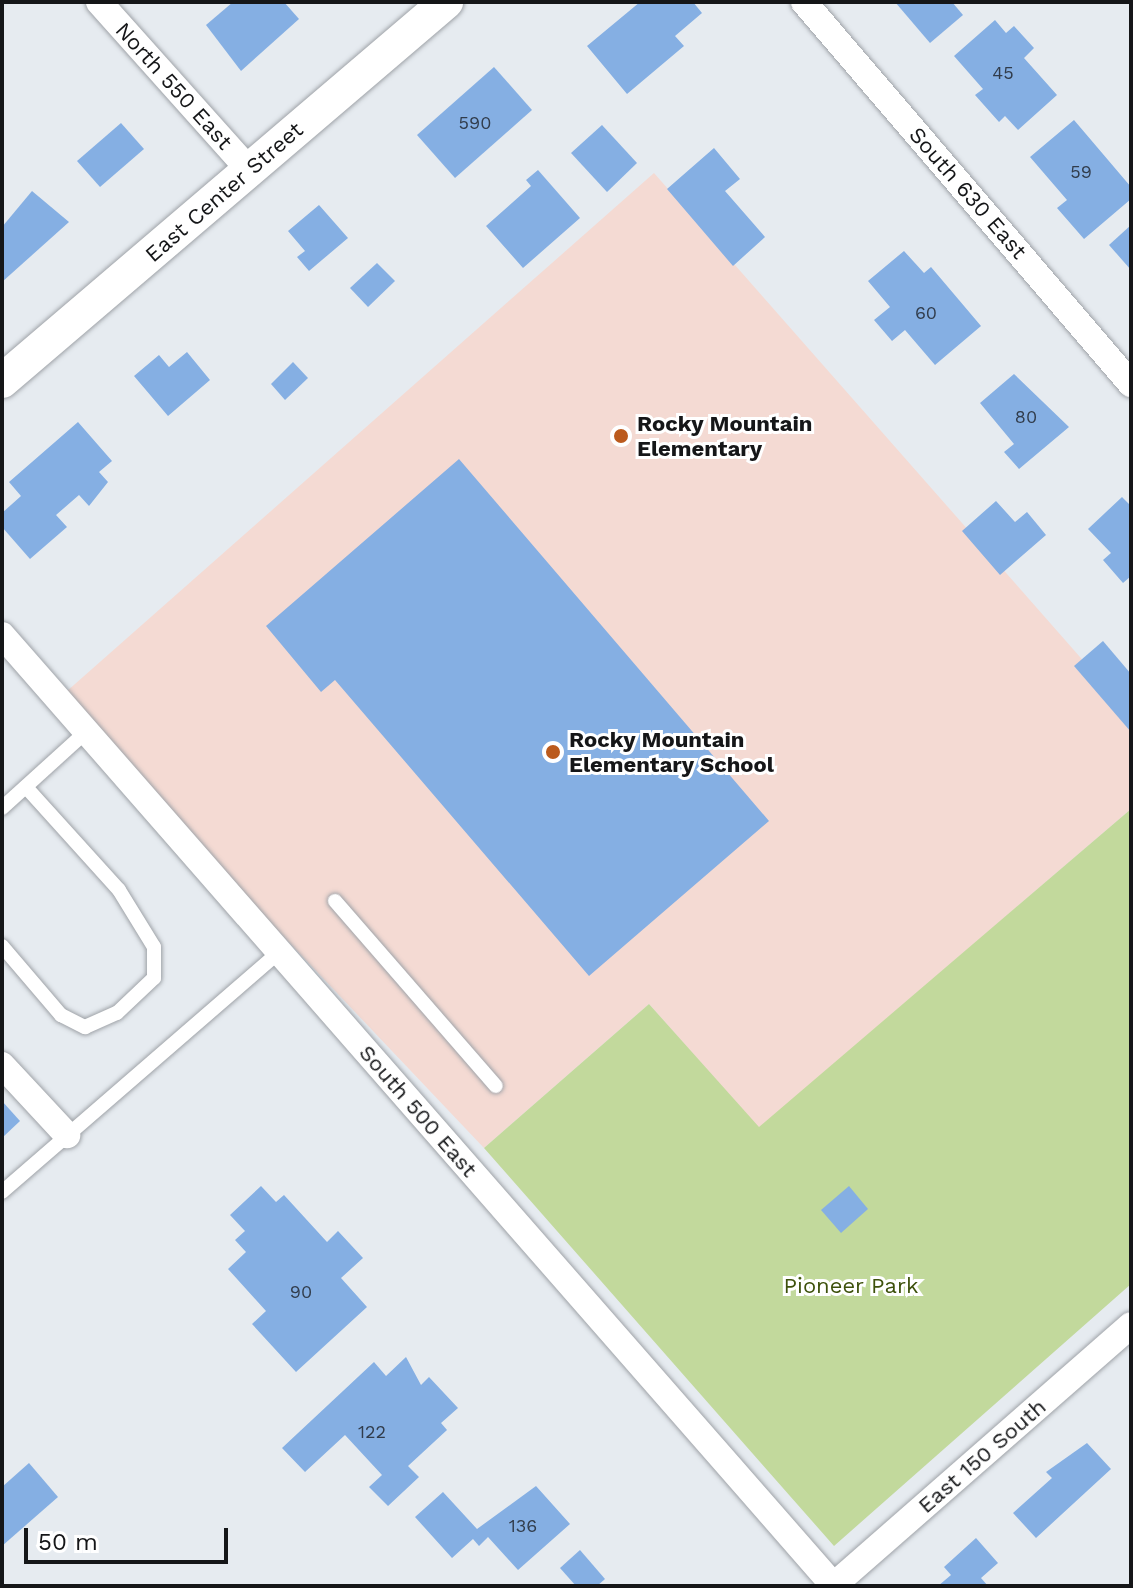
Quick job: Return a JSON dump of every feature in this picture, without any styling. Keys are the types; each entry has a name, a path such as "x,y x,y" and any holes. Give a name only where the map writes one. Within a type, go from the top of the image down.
{"street":[{"name":"North 550 East","path":"99,2 249,170"},
{"name":"East Center Street","path":"2,381 446,2"},
{"name":"South 630 East","path":"804,2 1131,384"},
{"name":"South 500 East","path":"2,635 834,1586"},
{"path":"2,1065 67,1135"},
{"name":"East 150 South","path":"834,1586 1131,1325"}],"lane":[{"path":"2,808 88,730"},
{"path":"2,946 61,1015 85,1027 117,1013 154,978 154,947 119,890 26,787"},
{"path":"335,901 496,1086"},
{"path":"2,1192 279,952"}],"shaded area":[{"name":"Rocky Mountain Elementary","path":"654,173 1131,715 1131,809 759,1128 649,1004 484,1148 58,699"}],"green space":[{"name":"Pioneer Park","path":"1131,809 1131,1284 834,1546 484,1148 649,1004 759,1127"}],"building":[{"path":"233,2 284,2 299,19 241,71 206,25"},
{"path":"640,2 693,2 702,13 675,36 684,46 627,94 587,46"},
{"path":"895,2 952,2 963,15 930,43"},
{"path":"995,20 1006,33 1014,26 1034,48 1024,58 1057,95 1018,130 1005,116 999,122 975,95 983,89 954,56"},
{"path":"494,67 532,110 455,178 417,135"},
{"path":"1074,120 1131,187 1131,199 1084,239 1057,208 1067,200 1030,157"},
{"path":"121,123 144,149 100,187 77,161"},
{"path":"602,125 637,163 607,192 571,153"},
{"path":"714,148 740,179 725,191 765,237 733,266 667,189"},
{"path":"538,170 580,218 523,268 486,226 531,186 526,180"},
{"path":"32,191 69,222 2,282 2,227"},
{"path":"319,205 348,238 309,271 297,257 305,251 288,231"},
{"path":"1131,225 1131,270 1109,245"},
{"path":"904,251 924,273 931,267 981,326 935,365 905,330 892,341 874,320 890,307 868,281"},
{"path":"377,263 395,281 368,307 350,288"},
{"path":"187,352 210,380 168,416 134,376 159,355 169,367"},
{"path":"293,362 308,378 285,400 271,384"},
{"path":"1014,374 1069,427 1019,469 1004,452 1014,444 980,403"},
{"path":"78,422 112,461 99,472 108,482 89,506 79,495 56,515 67,527 30,559 2,527 2,513 21,496 9,482"},
{"name":"Rocky Mountain Elementary School","path":"459,459 769,821 589,976 335,680 321,692 266,626"},
{"path":"1122,497 1131,506 1131,576 1123,583 1103,560 1111,553 1088,529"},
{"path":"996,501 1015,522 1027,512 1046,535 1000,575 962,531"},
{"path":"1103,641 1131,674 1131,732 1074,666"},
{"path":"2,1101 20,1121 2,1138"},
{"path":"261,1186 276,1202 284,1195 327,1242 338,1231 363,1258 341,1278 367,1307 296,1372 252,1324 266,1311 228,1269 246,1252 235,1240 245,1231 230,1215"},
{"path":"849,1186 868,1209 841,1233 821,1210"},
{"path":"406,1357 421,1385 429,1377 458,1408 441,1423 447,1430 408,1466 419,1477 388,1506 369,1487 382,1475 345,1435 305,1472 282,1448 374,1362 386,1376"},
{"path":"1087,1443 1111,1469 1036,1538 1013,1513 1052,1478 1046,1472"},
{"path":"29,1463 58,1497 2,1546 2,1487"},
{"path":"536,1486 570,1524 518,1570 488,1537 479,1546 473,1539 452,1558 415,1517 443,1492 477,1529"},
{"path":"976,1538 998,1563 981,1578 988,1586 938,1586 951,1575 944,1567"},
{"path":"580,1550 605,1579 597,1586 576,1586 560,1568"}],"place":[{"name":"Rocky Mountain Elementary","path":"621,436"},
{"name":"Rocky Mountain Elementary School","path":"553,752"}]}
